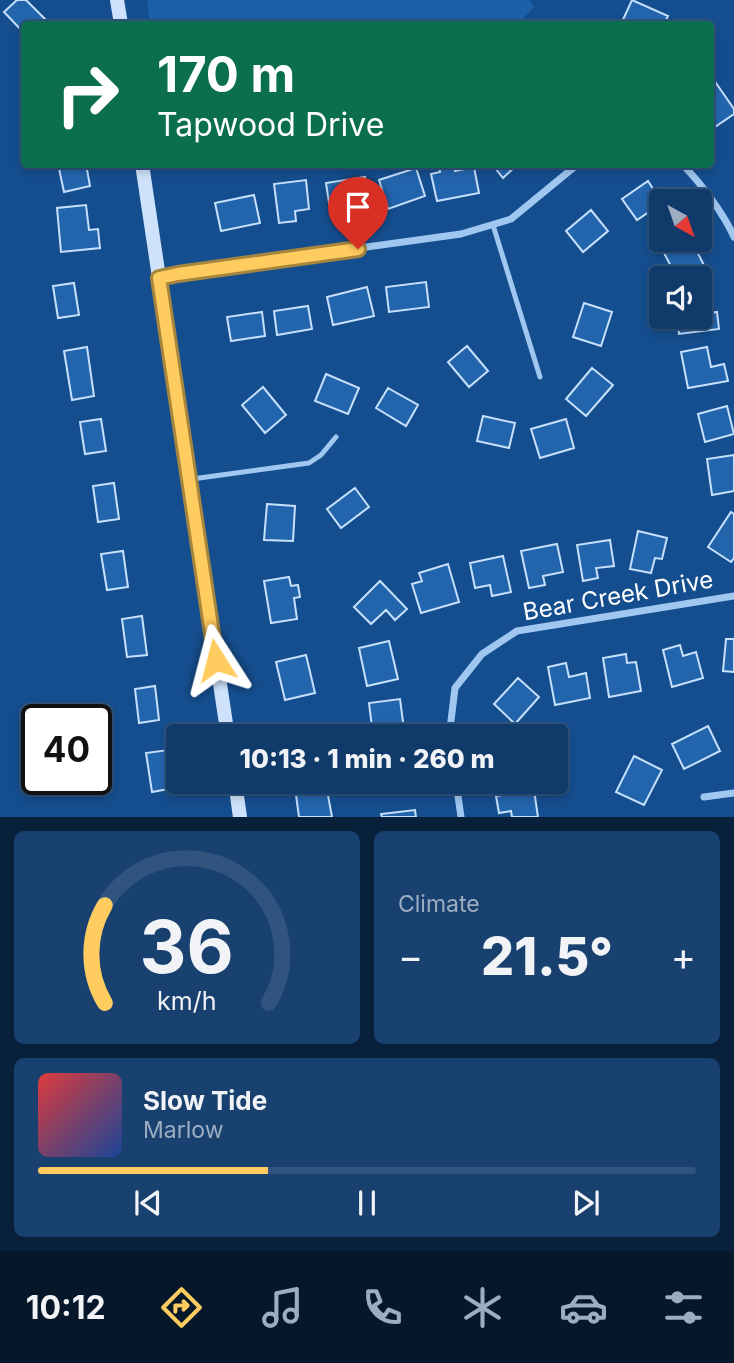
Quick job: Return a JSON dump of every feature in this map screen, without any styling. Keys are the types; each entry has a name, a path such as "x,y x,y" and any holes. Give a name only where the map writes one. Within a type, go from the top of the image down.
{"street":[{"path":"117,0 120,21"},
{"path":"143,168 226,724"},
{"path":"159,278 461,234 511,219 574,168"},
{"path":"686,168 718,210 734,237"},
{"name":"Bear Creek Drive","path":"451,724 455,688 482,654 517,631 734,596"},
{"path":"704,797 734,793"},
{"path":"237,794 240,817"},
{"path":"458,794 461,817"}],"lane":[{"path":"493,225 540,377"},
{"path":"189,479 309,463 321,455 336,437"}],"shaded area":[{"path":"147,0 529,0 534,7 521,21 150,21"}],"building":[{"path":"17,0 26,0 47,21 21,21 21,30 4,12"},
{"path":"632,0 668,16 666,21 622,21"},
{"path":"716,83 734,109 734,114 714,128"},
{"path":"59,168 87,168 90,186 64,192"},
{"path":"416,168 425,196 388,209 379,180"},
{"path":"439,168 455,168 455,171 474,168 479,193 437,201 431,174 440,172"},
{"path":"495,168 514,168 503,178"},
{"path":"365,177 370,210 331,216 326,183"},
{"path":"306,180 309,209 295,211 296,221 279,223 274,184"},
{"path":"648,181 653,189 649,189 649,212 637,220 622,199"},
{"path":"254,195 260,223 221,231 215,203"},
{"path":"86,205 89,230 98,229 100,248 61,252 57,208"},
{"path":"591,210 608,231 583,252 566,231"},
{"path":"664,252 697,252 704,266 671,266"},
{"path":"426,282 429,307 389,312 386,287"},
{"path":"74,283 79,315 58,318 53,286"},
{"path":"367,287 374,316 333,325 327,297"},
{"path":"584,303 612,312 601,346 573,337"},
{"path":"308,306 312,329 277,335 274,311"},
{"path":"262,312 265,336 231,341 227,317"},
{"path":"717,312 719,329 679,334 678,329 712,329 712,313"},
{"path":"467,346 488,371 469,387 448,362"},
{"path":"87,347 94,396 72,400 64,351"},
{"path":"707,347 711,367 724,364 728,381 688,388 681,352"},
{"path":"592,368 613,385 586,416 566,399"},
{"path":"326,374 359,388 348,414 315,401"},
{"path":"263,387 286,415 265,433 242,405"},
{"path":"388,388 418,405 406,426 376,408"},
{"path":"727,406 734,434 705,442 698,414"},
{"path":"483,416 515,423 509,448 477,441"},
{"path":"101,419 106,451 85,454 80,422"},
{"path":"566,419 574,448 540,458 531,429"},
{"path":"734,455 734,491 712,495 707,459"},
{"path":"114,483 119,519 98,522 93,486"},
{"path":"355,488 369,507 341,528 327,509"},
{"path":"267,504 295,506 293,541 264,540"},
{"path":"731,512 734,514 734,558 731,562 708,547"},
{"path":"638,531 667,538 662,559 655,558 651,573 630,569"},
{"path":"610,540 614,566 596,568 598,578 583,581 577,545"},
{"path":"557,544 563,572 543,576 545,585 529,588 521,551"},
{"path":"123,551 128,587 107,590 101,554"},
{"path":"503,556 511,592 492,596 490,585 475,588 470,563"},
{"path":"448,564 459,602 421,613 412,584 422,581 419,573"},
{"path":"289,577 291,586 298,585 300,597 294,598 297,619 271,623 264,581"},
{"path":"380,581 407,609 395,620 386,610 371,624 354,607"},
{"path":"142,616 147,655 127,657 122,619"},
{"path":"726,639 734,639 734,672 723,671"},
{"path":"389,641 398,679 367,686 359,648"},
{"path":"680,645 683,656 696,652 703,678 672,687 663,650"},
{"path":"626,654 627,663 636,662 641,691 609,697 603,658"},
{"path":"306,655 315,693 285,700 276,662"},
{"path":"566,663 569,677 586,673 590,698 555,705 548,667"},
{"path":"518,678 539,697 515,724 494,704"},
{"path":"155,686 159,720 139,723 135,689"},
{"path":"400,699 403,724 372,724 369,703"},
{"path":"708,726 720,751 684,769 672,744"},
{"path":"166,750 166,789 152,792 146,753"},
{"path":"634,756 662,770 644,805 616,792"},
{"path":"328,794 332,817 299,817 296,795"},
{"path":"535,794 538,817 512,817 511,811 499,813 496,796"},
{"path":"415,810 416,817 382,817 381,814"}],"route":[{"path":"216,660 159,278 358,249"}]}
